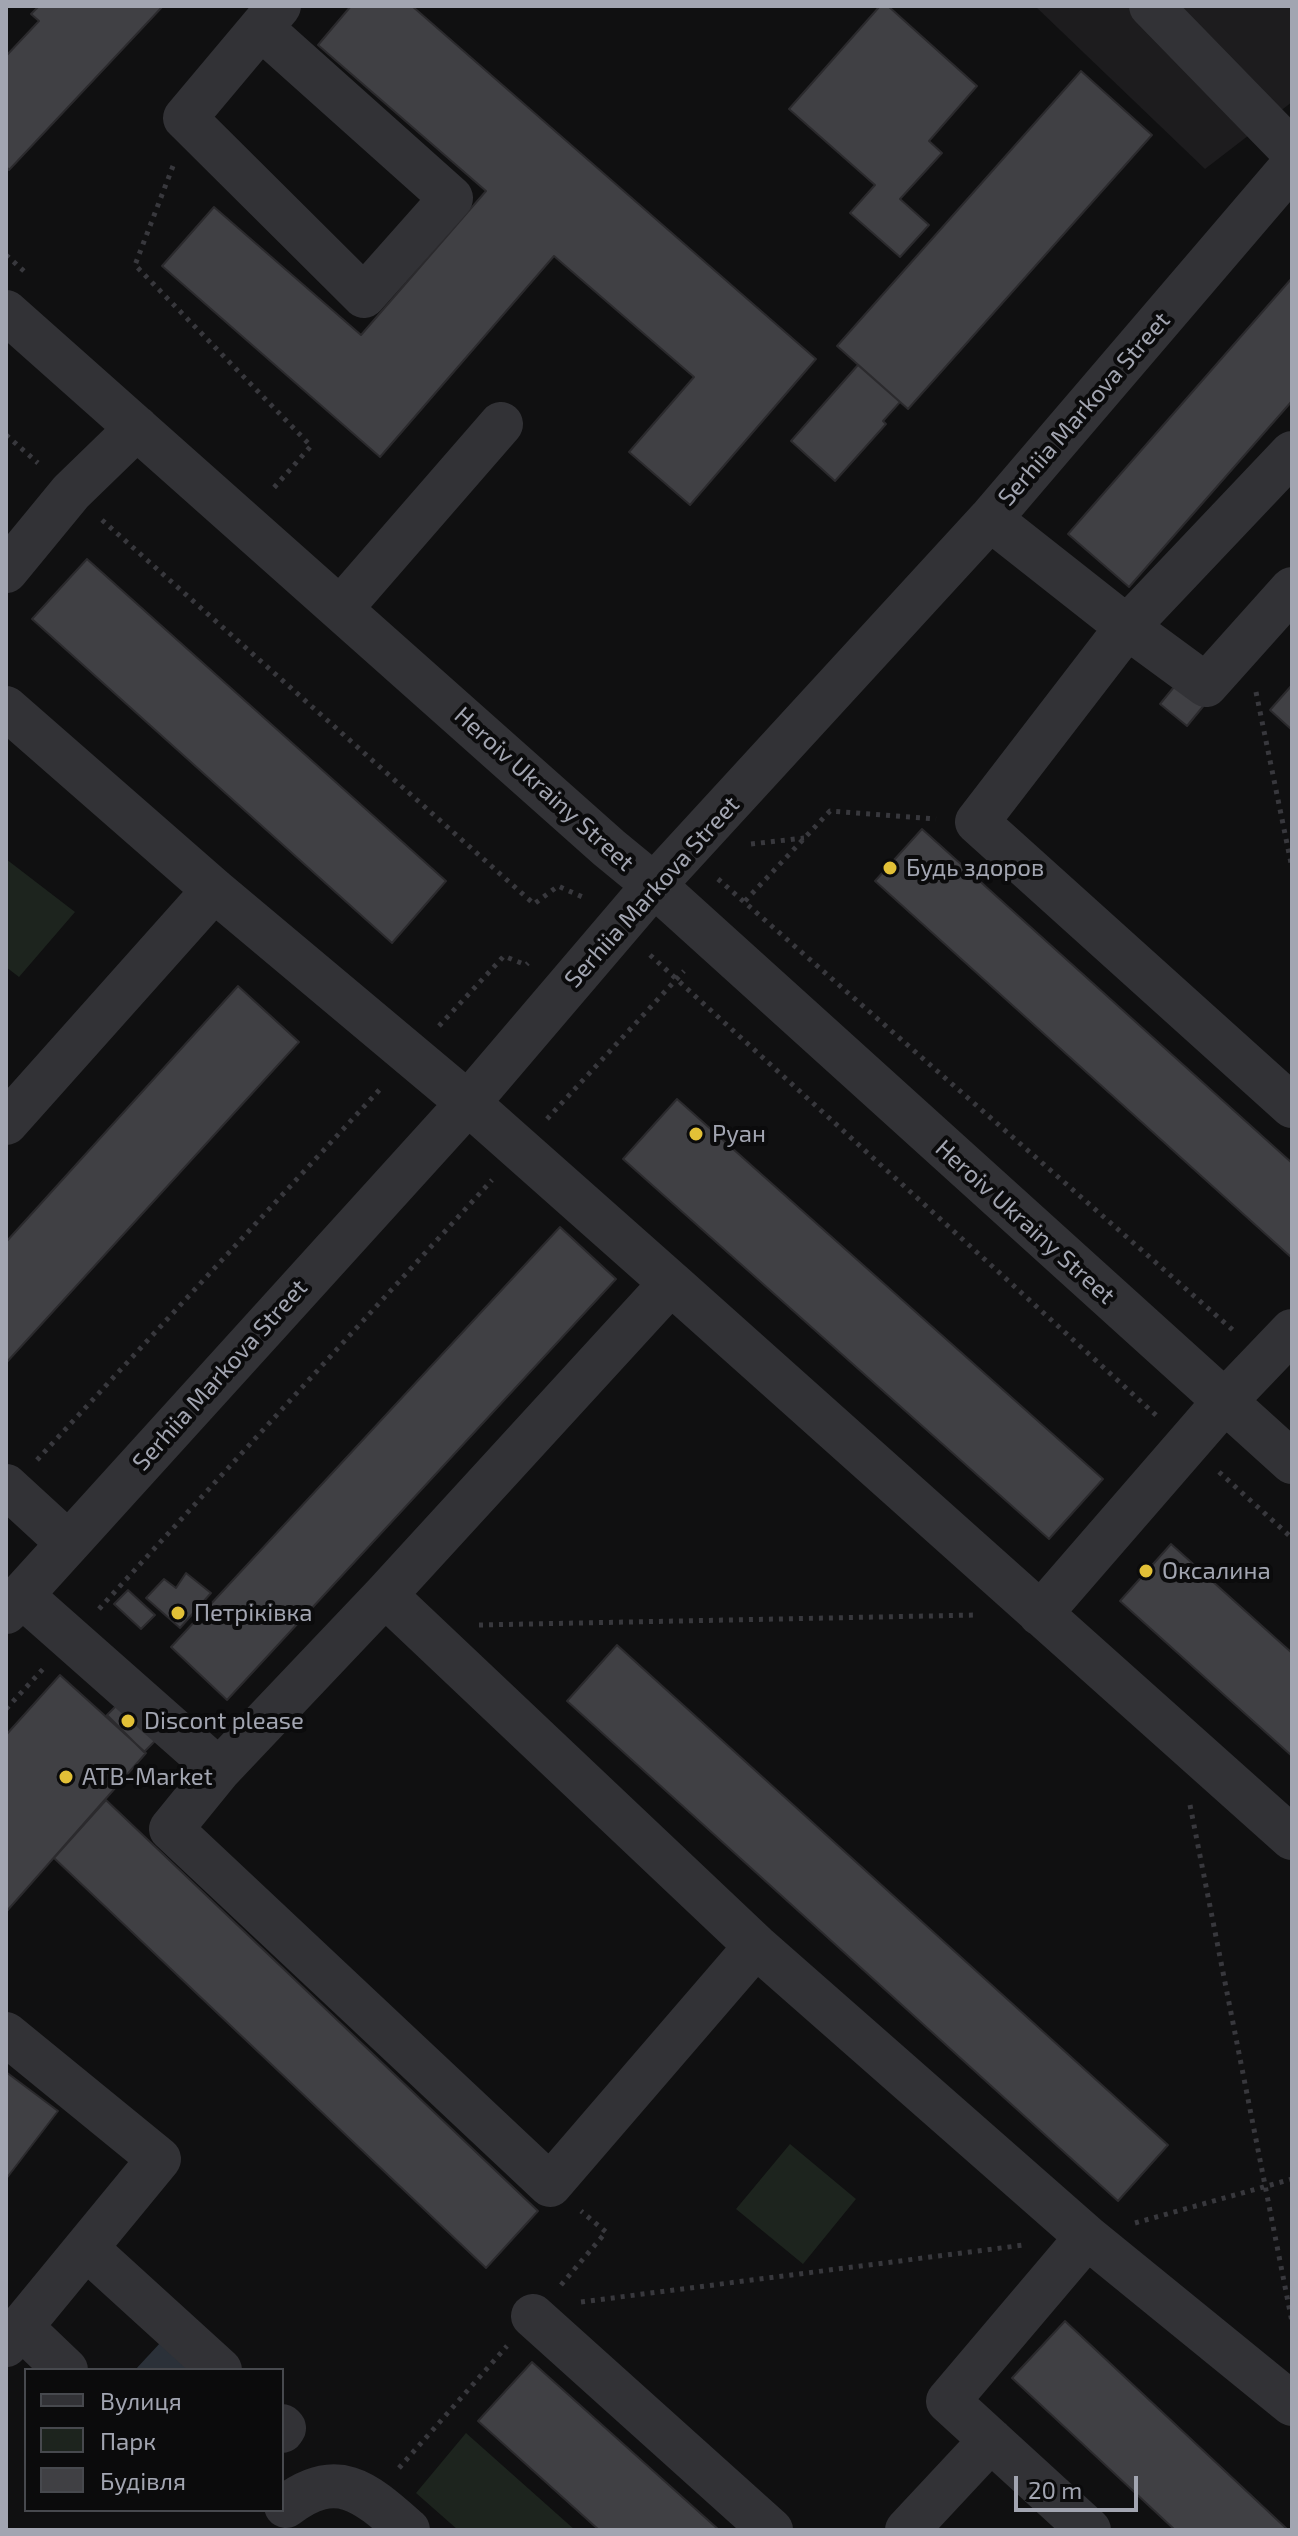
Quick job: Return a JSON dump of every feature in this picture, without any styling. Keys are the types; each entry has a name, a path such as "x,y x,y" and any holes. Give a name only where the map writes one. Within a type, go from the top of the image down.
{"street":[{"path":"1151,6 1292,151"},
{"path":"270,17 451,198 364,296 185,118 270,17"},
{"name":"Serhiia Markova Street","path":"14,1604 468,1103 601,906 654,885 686,852 990,519 1292,166"},
{"name":"Heroiv Ukrainy Street","path":"6,312 654,885 1292,1462"},
{"path":"341,608 501,424"},
{"path":"6,571 71,492 137,428"},
{"path":"1292,453 1127,627 977,822 1292,1106"},
{"path":"990,519 1206,685 1292,589"},
{"path":"6,708 214,890 468,1103 1292,1838"},
{"path":"6,1123 214,890"},
{"path":"671,1283 385,1595 219,1770 171,1829 550,2185 756,1946"},
{"path":"1040,1614 1224,1402 1279,1345"},
{"path":"8,1488 67,1542"},
{"path":"385,1595 756,1946 1087,2237 1292,2404"},
{"path":"14,1604 72,1640 219,1770"},
{"path":"6,2034 159,2159 13,2336 63,2368"},
{"path":"1087,2237 948,2401 1089,2530"},
{"path":"86,2248 218,2368"},
{"path":"553,2310 771,2530"},
{"path":"907,2530 991,2440"},
{"path":"284,2510 304,2492 326,2486 350,2487 372,2499 408,2530"}],"path":[{"path":"190,124 135,265 311,446 273,489"},
{"path":"6,255 29,275"},
{"path":"6,435 534,904 558,886 601,906 677,979 1292,1538"},
{"path":"261,479 284,499"},
{"path":"1227,661 1255,687 1292,868"},
{"path":"744,902 830,811 977,822"},
{"path":"686,852 1279,1345"},
{"path":"578,910 601,906"},
{"path":"8,1488 504,956 526,965 536,954"},
{"path":"6,1709 693,961"},
{"path":"418,1626 1040,1614"},
{"path":"1189,1798 1292,2322"},
{"path":"553,2310 1087,2237 1292,2179"}],"shaded area":[{"path":"1035,6 1292,6 1292,102 1205,169"},
{"path":"161,2342 189,2368 137,2368"}],"green space":[{"path":"6,859 75,912 19,977 6,967"},
{"path":"790,2144 856,2199 803,2264 736,2209"},
{"path":"466,2433 575,2530 458,2530 416,2493"}],"building":[{"path":"39,6 163,6 9,170 6,166 6,56 39,21 31,14"},
{"path":"351,6 412,6 816,359 690,505 629,452 694,377 554,256 380,457 162,266 214,207 361,335 486,191 318,45"},
{"path":"880,6 888,6 977,86 929,141 942,153 900,199 929,225 900,257 850,213 875,185 789,109"},
{"path":"1081,71 1152,135 908,409 837,346"},
{"path":"1292,278 1292,401 1129,587 1068,534"},
{"path":"858,365 900,402 883,421 886,424 835,481 791,441"},
{"path":"87,559 446,881 392,943 32,619"},
{"path":"1183,676 1210,698 1187,726 1160,704"},
{"path":"1292,685 1292,730 1270,710"},
{"path":"922,829 1292,1163 1292,1258 875,881"},
{"path":"238,986 299,1042 6,1363 6,1242"},
{"path":"677,1099 1103,1479 1049,1539 623,1159"},
{"path":"560,1227 616,1279 227,1700 171,1647"},
{"path":"1171,1544 1292,1653 1292,1756 1120,1601"},
{"name":"Петріківка","path":"186,1573 211,1593 180,1628 146,1598 164,1579 176,1588"},
{"name":"Петріківка","path":"128,1590 155,1615 141,1629 114,1604"},
{"path":"617,1645 1168,2145 1118,2201 567,1701"},
{"name":"ATB-Market","path":"60,1675 146,1753 6,1912 6,1735"},
{"path":"121,1701 158,1738 144,1752 107,1715"},
{"path":"106,1800 538,2211 486,2268 54,1858"},
{"path":"6,2072 58,2111 6,2179"},
{"path":"1065,2321 1288,2530 1175,2530 1012,2378"},
{"path":"532,2362 719,2530 599,2530 478,2421"}],"place":[{"name":"Будь здоров","path":"890,868"},
{"name":"Руан","path":"696,1134"},
{"name":"Оксалина","path":"1146,1571"},
{"name":"Петріківка","path":"178,1613"},
{"name":"Discont please","path":"128,1721"},
{"name":"ATB-Market","path":"66,1777"}]}
